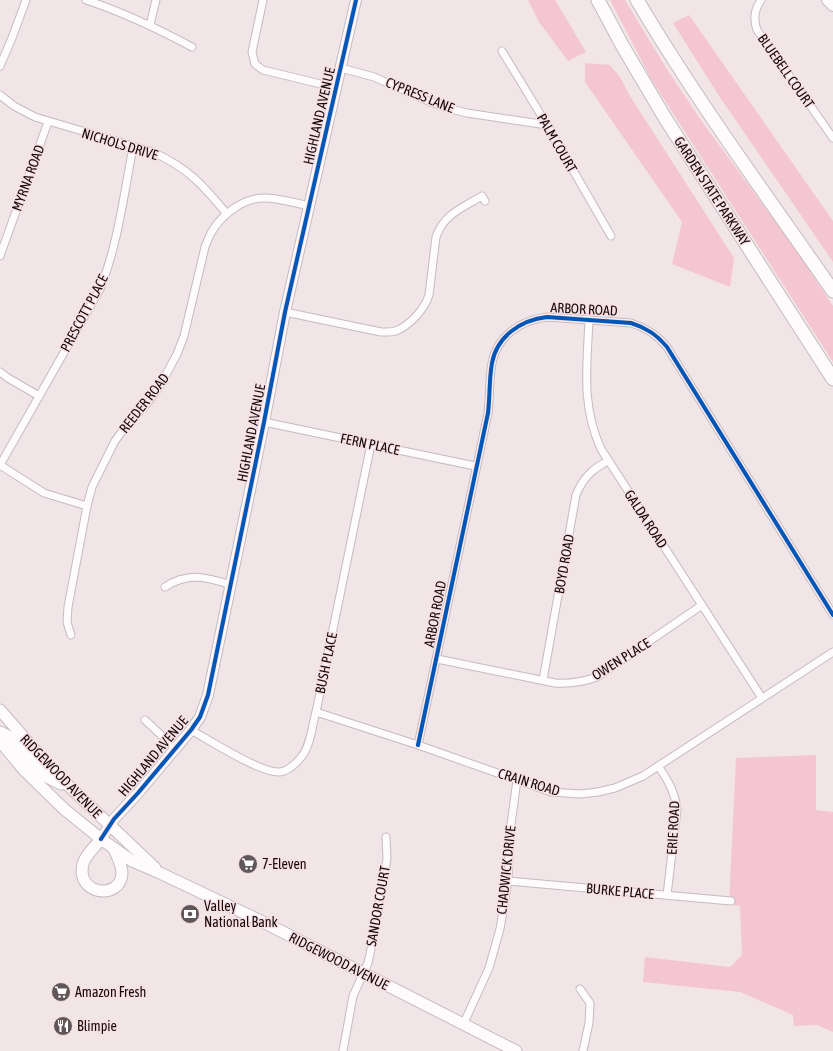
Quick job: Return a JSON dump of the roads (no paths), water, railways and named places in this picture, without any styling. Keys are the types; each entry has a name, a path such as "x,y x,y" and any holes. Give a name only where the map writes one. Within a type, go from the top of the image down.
{"highway":[{"name":"GARDEN STATE PARKWAY","path":"598,0 622,46 665,118 833,378"},
{"path":"637,0 674,60 721,131 833,291"}],"main road":[{"name":"RIDGEWOOD AVENUE","path":"0,710 35,751 71,788 109,826 160,873"},
{"path":"0,732 10,737 42,774 71,788"},
{"name":"RIDGEWOOD AVENUE","path":"0,741 24,770 64,809 101,839 132,861 265,923 516,1051"},
{"path":"101,839 85,858 82,865 83,879 92,888 100,891 108,890 115,887 120,881 122,869 114,848"}],"street":[{"path":"0,66 26,0"},
{"path":"86,0 150,25 192,47"},
{"path":"150,25 156,0"},
{"path":"263,0 252,52 254,63 263,70 337,88"},
{"name":"HIGHLAND AVENUE","path":"101,839 114,819 191,730 200,717 208,695 285,312 356,0"},
{"name":"BLUEBELL COURT","path":"761,0 754,16 757,30 833,138"},
{"path":"827,0 833,6"},
{"name":"PALM COURT","path":"502,51 547,125 611,236"},
{"name":"CYPRESS LANE","path":"341,68 374,77 447,108 467,113 547,125"},
{"name":"NICHOLS DRIVE","path":"0,95 14,106 48,122 153,152 170,160 184,168 206,188 227,214"},
{"name":"MYRNA ROAD","path":"0,256 48,122"},
{"name":"PRESCOTT PLACE","path":"0,465 91,305 107,272 113,251 133,147"},
{"path":"285,312 381,332 399,330 427,303 436,237 444,220 456,211 482,196 485,201"},
{"name":"REEDER ROAD","path":"71,635 67,622 68,607 87,506 99,472 115,442 126,426 150,400 175,360 184,336 205,247 210,234 227,214 241,204 251,200 263,198 310,206"},
{"name":"ARBOR ROAD","path":"418,745 488,413 492,361 502,341 517,326 527,321 547,317 631,323 642,326 660,339 667,347 833,615"},
{"name":"GALDA ROAD","path":"589,320 587,403 596,436 608,461 762,698"},
{"path":"0,372 39,396"},
{"name":"FERN PLACE","path":"264,422 476,466"},
{"name":"BUSH PLACE","path":"191,730 254,765 269,771 280,772 292,766 302,757 306,749 316,712 371,444"},
{"name":"BOYD ROAD","path":"543,680 576,495 586,477 593,470 608,461"},
{"path":"0,465 44,492 87,506"},
{"path":"165,587 175,580 191,578 210,578 231,585"},
{"name":"OWEN PLACE","path":"437,659 565,684 576,683 597,677 702,605"},
{"name":"CRAIN ROAD","path":"316,712 418,745 551,792 580,794 598,792 615,788 643,776 833,652"},
{"path":"145,720 176,749"},
{"name":"ERIE ROAD","path":"658,766 673,790 677,810 667,895"},
{"name":"CHADWICK DRIVE","path":"463,1025 479,992 495,949 500,929 508,881 510,832 516,780"},
{"name":"SANDOR COURT","path":"343,1051 353,996 370,954 387,859 386,837"},
{"name":"BURKE PLACE","path":"508,881 731,901"},
{"path":"580,989 590,1003 589,1023 583,1051"}],"place":[{"name":"7-Eleven","path":"248,864"},
{"name":"Valley National Bank","path":"190,914"},
{"name":"Amazon Fresh","path":"61,992"},
{"name":"Blimpie","path":"63,1026"}]}
